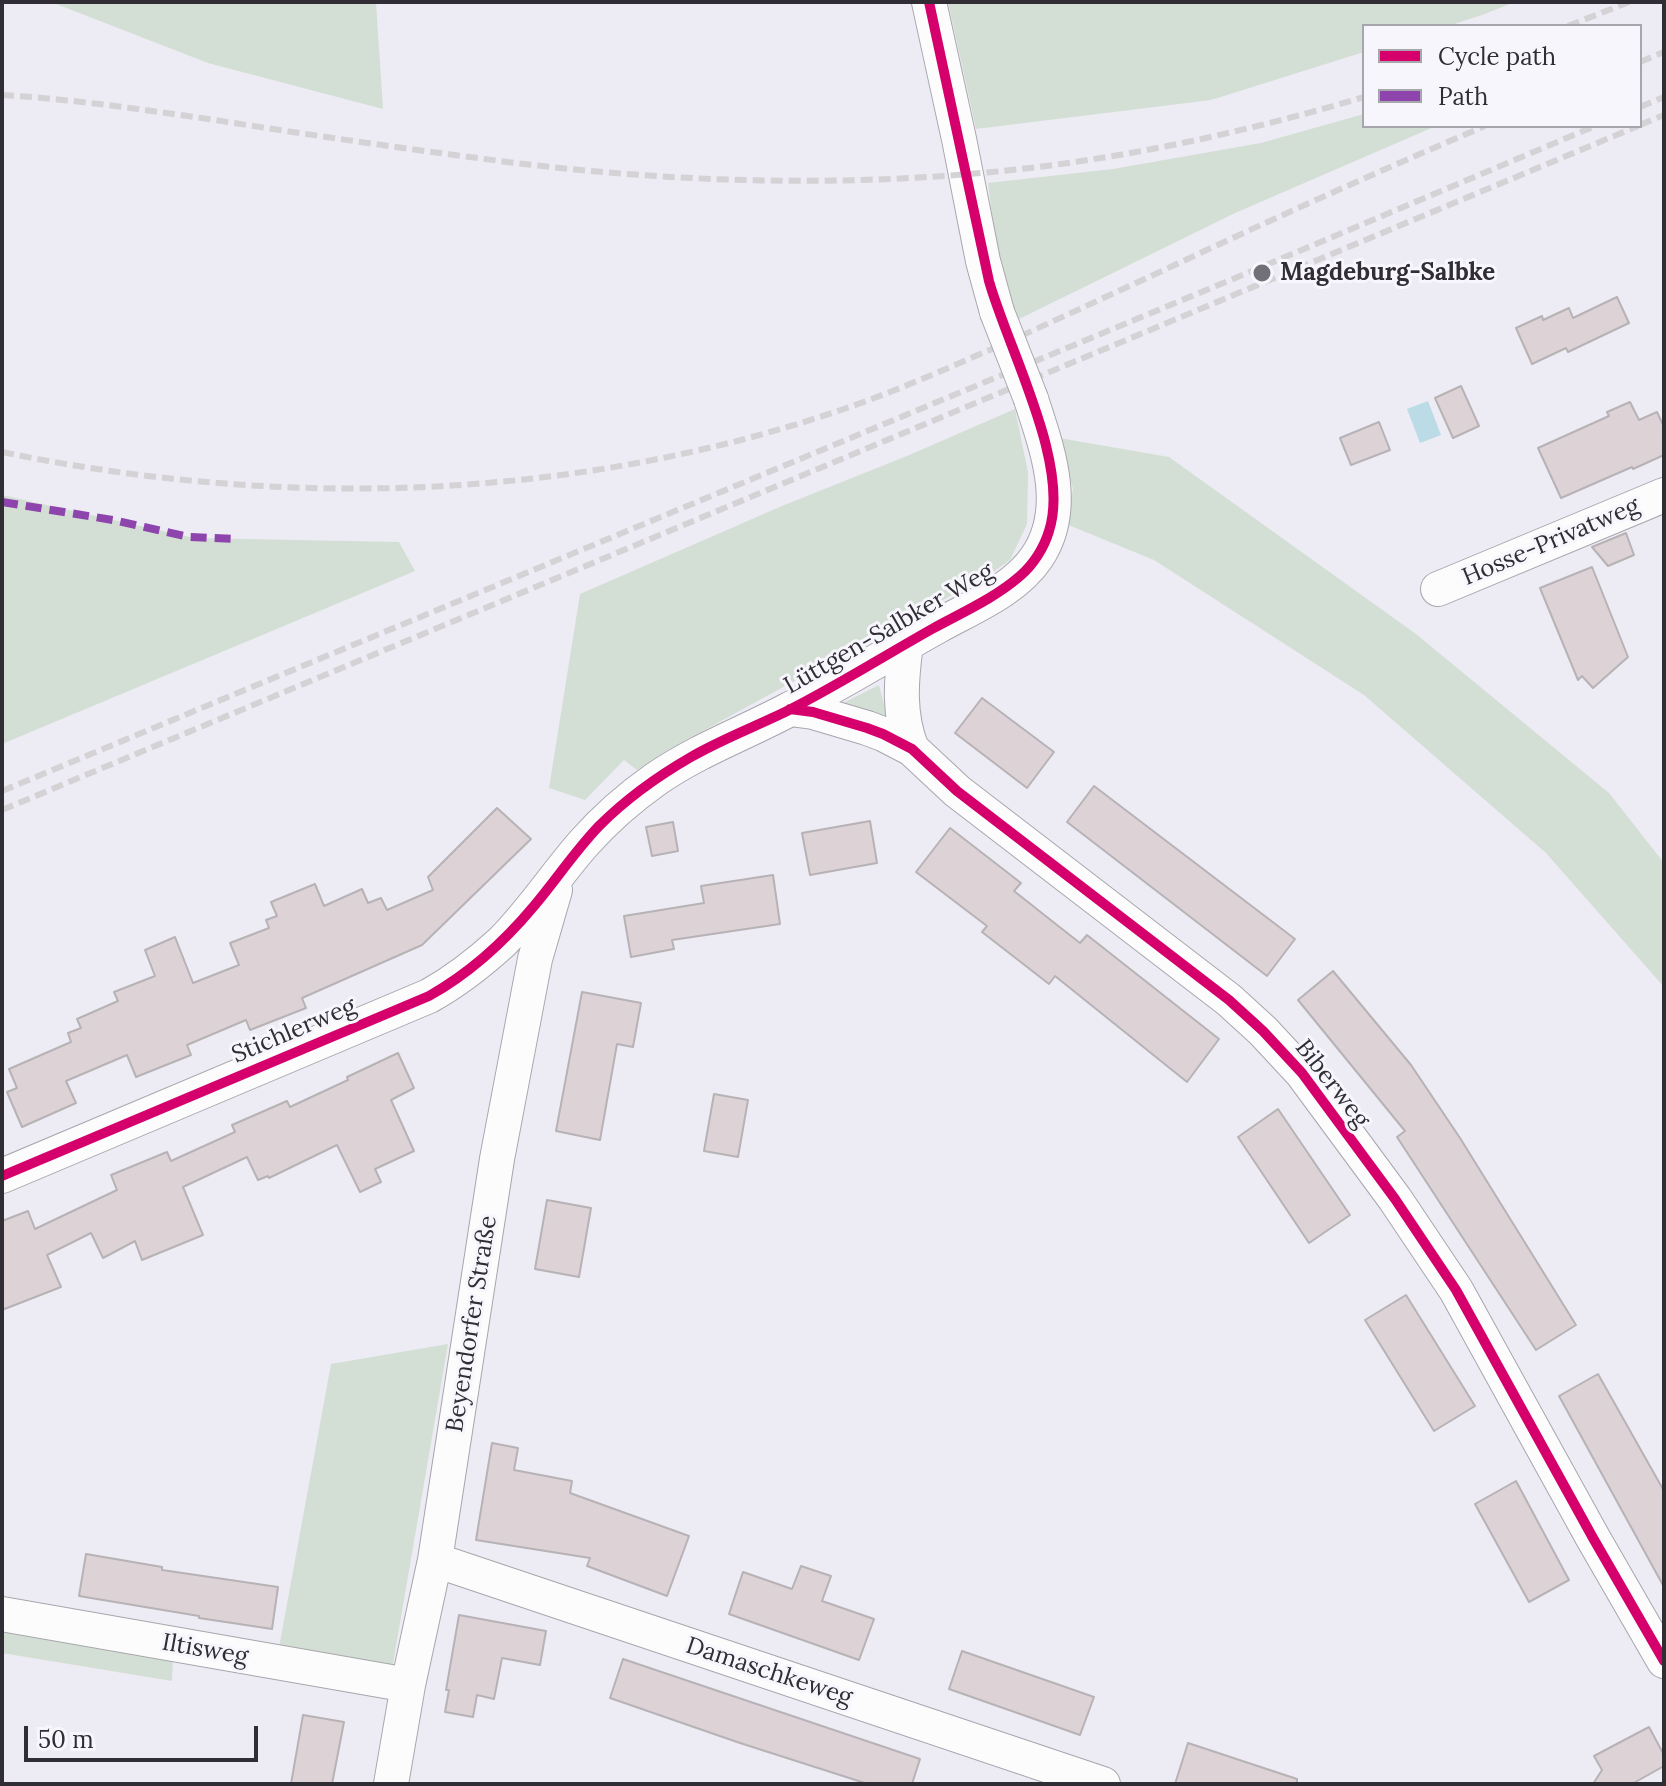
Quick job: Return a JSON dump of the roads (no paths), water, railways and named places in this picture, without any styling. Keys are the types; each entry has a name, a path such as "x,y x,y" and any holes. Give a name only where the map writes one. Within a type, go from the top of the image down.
{"street":[{"name":"Lüttgen-Salbker Weg","path":"564,868 601,825 655,780 711,746 790,709 1006,587 1021,576 1037,557 1049,532 1053,516 1053,478 1031,399 997,312 983,261 929,2"},
{"name":"Hosse-Privatweg","path":"1438,589 1664,495"},
{"path":"906,644 901,696 904,724 912,749"},
{"name":"Biberweg","path":"790,709 813,712 867,728 912,749 957,791 1229,1000 1302,1073 1395,1199 1456,1290 1664,1661"},
{"name":"Stichlerweg","path":"2,1176 429,996 467,972 503,940 564,868"},
{"name":"Beyendorfer Straße","path":"391,1784 408,1685 435,1560 503,1128 535,959 564,868"},
{"name":"Damaschkeweg","path":"435,1560 1103,1784"},
{"name":"Iltisweg","path":"2,1614 408,1685"}],"water":[{"path":"1428,401 1441,435 1420,443 1407,409"}],"railway":[{"path":"1573,24 1629,2"},
{"path":"1642,61 1664,52"},
{"path":"2,95 131,108 516,163 634,175 813,181 933,177 1086,160 1226,133 1362,98"},
{"path":"1642,106 1664,97"},
{"path":"1642,124 1664,115"},
{"path":"2,452 106,470 211,482 316,488 421,487 526,479 630,464 733,442 835,412 939,372 1480,128"},
{"path":"2,791 1590,128"},
{"path":"2,810 1633,128"}],"place":[{"name":"Magdeburg-Salbke","path":"1262,273"}]}
